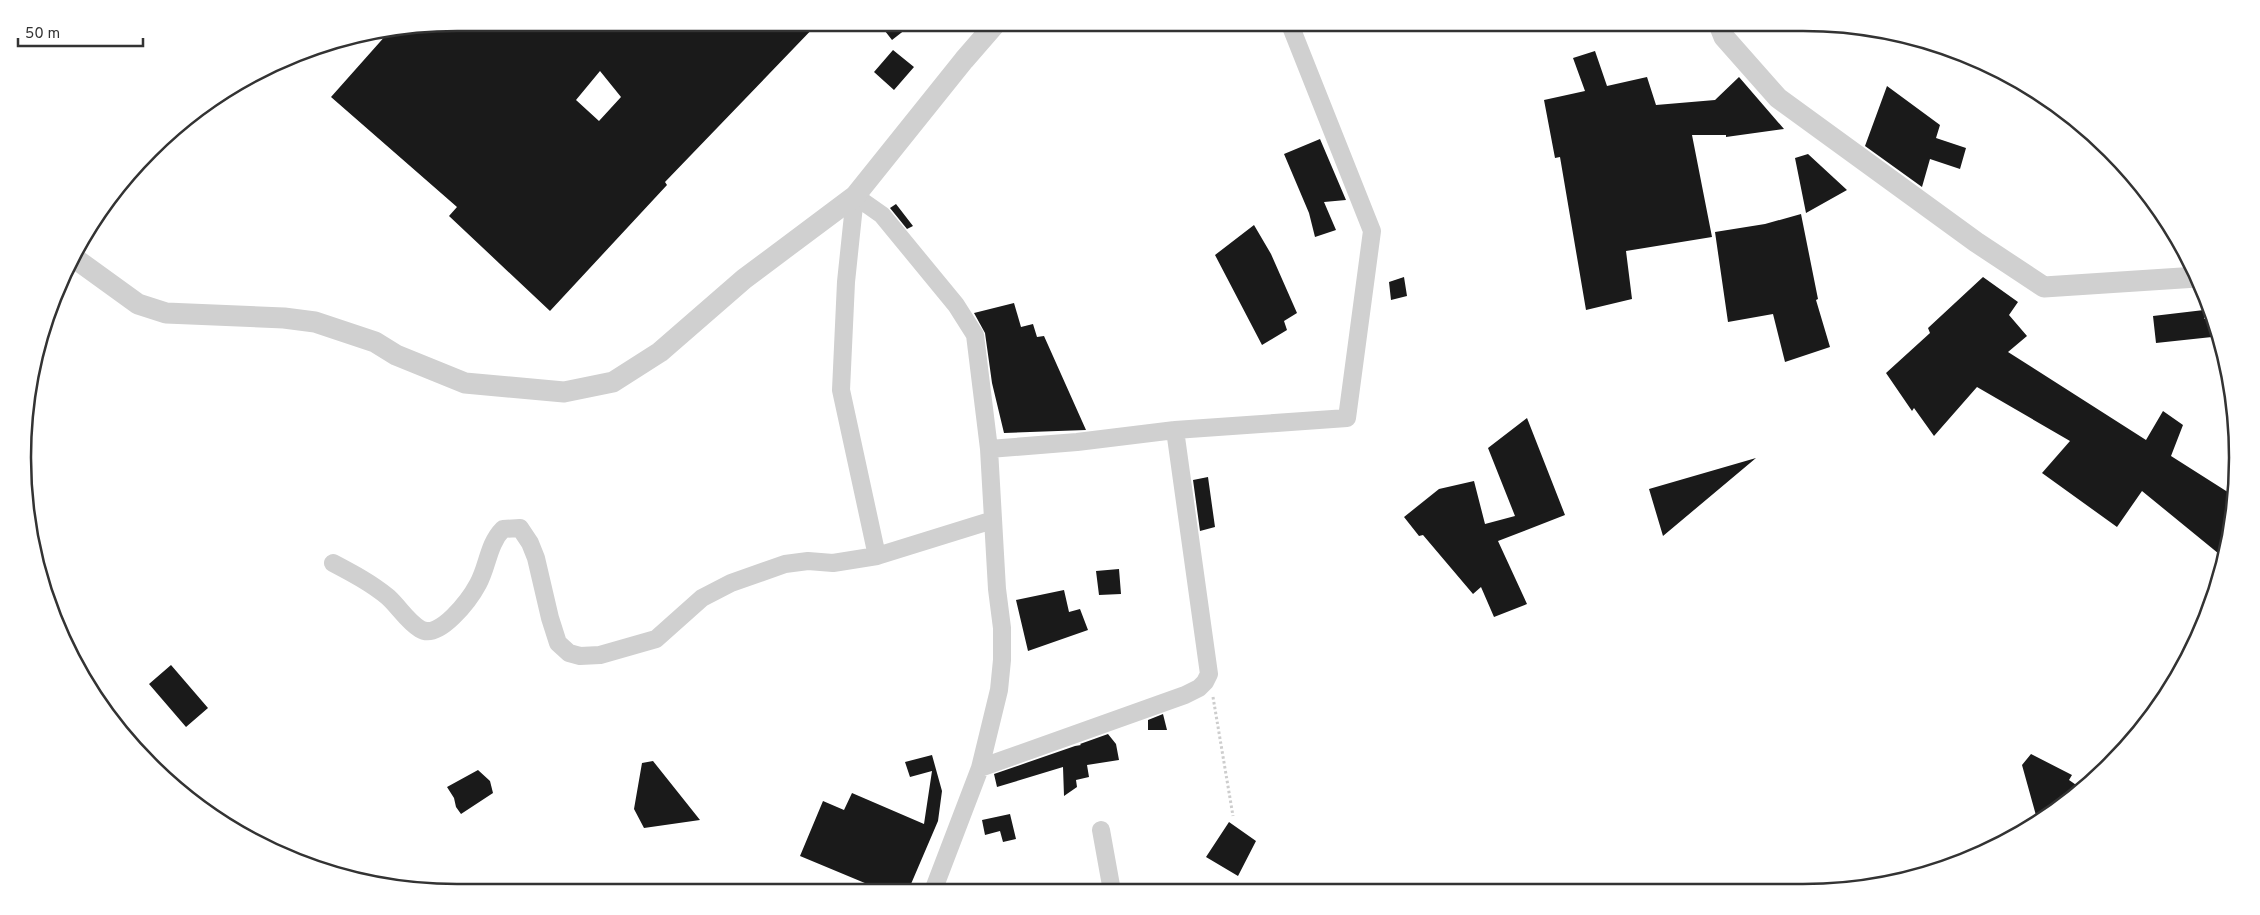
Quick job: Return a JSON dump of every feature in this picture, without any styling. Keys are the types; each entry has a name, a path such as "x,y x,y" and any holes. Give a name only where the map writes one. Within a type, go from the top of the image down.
{"street":[{"path":"79,261 138,304 166,313 284,318 315,322 375,342 396,356 465,383 564,392 612,382 660,352 744,279 855,196 989,31"},
{"path":"989,449 1077,442 1175,430 1347,418 1372,231 1293,31"},
{"path":"1722,31 1724,37 1778,98 1976,242 2044,287 2189,278"},
{"path":"855,196 882,215 956,305 975,335 989,449 997,589 1002,628 1002,660 999,690 980,768 936,884"},
{"path":"855,196 846,282 841,390 876,556"},
{"path":"980,768 1185,696 1200,688 1209,674 1175,430"},
{"path":"332,563 360,578 389,598 422,631 431,632 443,625 469,599 479,582 496,535 503,529 520,528 530,542 536,558 558,643 569,654 590,656 656,640 702,598 730,583 776,567 808,561 833,563 876,556 993,520"},
{"path":"1101,830 1111,884"}],"path":[{"path":"1209,674 1233,816"}],"building":[{"path":"458,31 810,31 665,182 667,185 550,311 449,216 457,207 331,97 384,38 402,35","holes":["600,71 621,97 599,121 576,100"]},
{"path":"885,31 904,31 892,40"},
{"path":"893,50 914,67 894,90 874,72"},
{"path":"1595,51 1607,86 1647,77 1656,105 1715,100 1739,77 1784,129 1726,137 1726,135 1692,135 1712,237 1626,251 1632,299 1586,310 1560,157 1555,158 1544,100 1585,91 1573,58"},
{"path":"1887,86 1940,125 1936,138 1966,148 1960,169 1930,159 1922,187 1865,146"},
{"path":"1320,139 1346,200 1324,202 1336,230 1315,237 1309,213 1284,154"},
{"path":"1808,154 1847,190 1806,213 1795,158"},
{"path":"896,204 913,226 907,229 890,208"},
{"path":"1801,214 1818,299 1816,300 1830,347 1785,362 1773,314 1728,322 1715,232 1765,224"},
{"path":"1254,225 1271,254 1297,313 1284,321 1287,330 1262,345 1215,255"},
{"path":"1404,277 1407,296 1391,300 1389,282"},
{"path":"1983,277 2018,302 2009,315 2027,336 2008,352 2146,440 2163,411 2183,425 2171,456 2227,492 2218,553 2142,491 2117,527 2042,473 2070,441 1977,387 1934,436 1914,408 1912,411 1886,373 1930,333 1928,328"},
{"path":"1014,303 1021,327 1033,324 1037,337 1044,336 1086,430 1004,433 992,383 985,333 974,313"},
{"path":"2202,310 2211,337 2156,343 2153,316"},
{"path":"1527,418 1565,515 1498,541 1527,604 1494,617 1481,587 1473,594 1423,535 1419,536 1404,517 1439,489 1474,481 1485,524 1515,516 1488,448"},
{"path":"1756,458 1663,536 1649,489"},
{"path":"1208,477 1215,527 1200,531 1193,480"},
{"path":"1119,569 1121,594 1099,595 1096,571"},
{"path":"1064,590 1069,612 1080,609 1088,630 1028,651 1016,600"},
{"path":"171,665 208,708 186,727 149,684"},
{"path":"1163,714 1167,730 1148,730 1148,720"},
{"path":"1108,734 1116,744 1119,760 1087,765 1089,777 1076,780 1077,787 1064,796 1063,767 997,787 994,774"},
{"path":"2031,754 2072,775 2069,780 2076,785 2036,814 2022,765"},
{"path":"932,755 942,791 938,821 911,884 867,884 800,856 823,801 844,810 852,793 924,824 932,771 910,777 905,762"},
{"path":"653,761 700,820 644,828 634,809 642,763"},
{"path":"478,770 490,781 493,793 461,814 447,787"},
{"path":"1010,814 1016,839 1003,842 1000,831 985,835 982,820"},
{"path":"1229,822 1256,841 1238,876 1206,857"}]}
